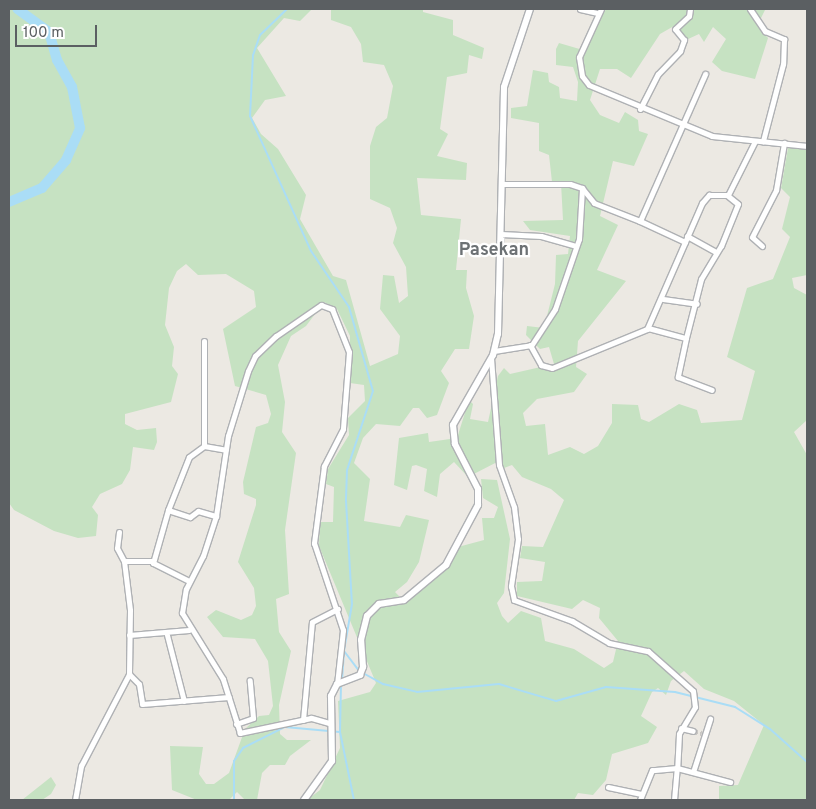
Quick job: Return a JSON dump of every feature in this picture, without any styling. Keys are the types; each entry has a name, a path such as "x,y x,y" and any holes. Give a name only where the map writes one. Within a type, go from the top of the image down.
{"street":[{"path":"337,684 360,675 363,667 361,640 371,608 404,600 446,565 478,505 478,490 455,444 453,425 492,354 500,320 504,87 530,9"},
{"path":"580,9 599,11 579,57 582,76 589,85 640,109 723,139 807,146"},
{"path":"640,109 658,74 680,51 684,40 675,29 689,16 690,9"},
{"path":"750,9 765,31 784,39 783,64 763,141"},
{"path":"640,221 685,126 705,74"},
{"path":"727,195 755,141"},
{"path":"762,246 752,237 776,190 784,144"},
{"path":"502,184 582,188 594,203 640,221 685,242"},
{"path":"492,354 531,346 555,309 576,246 582,188"},
{"path":"531,346 541,365 552,368 613,340 638,336 648,328 663,299 687,236 706,197 727,195 738,204 716,252 701,279 697,304 686,338 678,377 712,390"},
{"path":"501,234 541,236 576,246"},
{"path":"687,236 716,252"},
{"path":"663,299 697,304"},
{"path":"304,800 332,761 329,724 337,684 343,630 338,609 314,543 324,466 344,429 349,352 328,306 317,306 256,356 226,450 216,516 203,556 189,581 182,613 229,697 236,724 243,734 302,720 329,724"},
{"path":"648,328 686,338"},
{"path":"189,581 156,566 153,561 181,468 204,446 204,341"},
{"path":"492,354 499,465 514,507 518,539 511,586 514,600 572,621 609,643 648,651 693,691 695,701 681,728 674,800"},
{"path":"204,446 226,450"},
{"path":"168,510 190,517 198,511 216,516"},
{"path":"74,800 83,762 129,674 130,635 124,561 117,548 119,532"},
{"path":"124,561 153,561"},
{"path":"302,720 312,622 338,609"},
{"path":"130,635 167,635 190,630"},
{"path":"167,635 184,701"},
{"path":"129,674 139,684 142,704 229,697"},
{"path":"236,724 253,718 250,680"},
{"path":"693,772 710,719"},
{"path":"681,728 693,731"},
{"path":"640,800 652,770 677,768 730,782"},
{"path":"608,787 641,794"}],"green space":[{"path":"9,9 312,9 300,21 284,18 257,48 286,96 265,100 252,118 261,134 278,149 306,195 300,219 333,276 346,280 370,366 398,354 400,336 380,309 383,275 394,276 399,303 408,296 406,267 393,243 397,228 390,208 370,199 370,146 376,127 387,118 393,86 384,65 363,62 361,44 351,27 331,20 331,9 423,9 423,12 453,20 453,35 484,48 482,59 469,55 467,73 447,77 440,129 448,134 437,156 467,163 466,180 417,178 421,215 461,219 456,270 467,270 466,288 474,316 469,349 455,349 441,371 449,383 437,415 427,418 419,408 413,408 400,426 376,424 363,438 354,463 370,479 364,521 400,527 406,515 429,520 419,562 407,582 395,592 401,598 450,565 458,547 484,540 482,518 494,518 498,507 483,498 481,479 497,480 510,539 504,593 497,603 502,616 508,623 521,611 541,618 545,641 574,649 604,668 613,662 618,641 599,618 600,608 583,600 572,609 517,596 517,582 542,581 545,562 520,558 522,546 543,547 564,500 551,489 522,477 512,465 504,468 501,460 468,477 454,462 440,474 437,497 424,491 427,469 416,465 412,466 407,490 394,485 399,438 428,433 429,442 457,438 469,400 473,404 470,419 488,422 498,376 504,368 510,374 554,364 549,347 540,349 526,335 527,326 544,328 555,284 556,255 568,254 570,236 530,230 523,221 563,220 561,183 552,182 549,155 539,151 539,123 511,118 511,108 527,106 533,70 548,73 549,82 559,87 560,98 577,101 578,82 573,67 556,65 556,49 559,43 583,50 606,9 776,9 765,10 757,26 768,38 755,79 722,71 712,62 726,39 713,27 704,42 699,34 686,40 674,26 660,34 631,78 617,69 600,69 590,100 600,115 619,123 625,112 638,120 639,131 648,134 634,166 613,161 600,216 618,225 597,270 626,281 578,341 576,367 587,374 574,392 537,399 523,413 526,426 545,424 548,455 570,447 584,454 598,446 612,423 612,404 638,405 641,419 649,422 679,404 697,410 701,423 742,420 755,371 727,357 747,288 773,279 790,237 782,229 790,197 781,188 788,148 807,143 807,275 792,278 794,288 807,295 807,420 794,432 807,455 807,800 719,800 719,786 738,785 764,725 734,701 704,689 684,671 671,681 666,695 658,688 652,692 641,716 657,727 648,743 612,754 606,780 593,795 578,793 574,800 307,800 320,790 340,748 338,701 370,692 376,683 319,546 320,522 333,522 334,487 326,484 328,469 349,435 348,418 365,401 364,385 350,383 350,336 337,309 324,302 306,326 291,336 278,365 285,402 282,432 296,453 285,530 289,594 276,599 279,632 291,651 279,705 280,734 287,740 311,740 290,756 285,765 270,765 262,773 257,800 245,800 237,792 229,800 197,800 172,790 170,746 203,747 199,774 206,784 214,784 229,773 245,729 259,716 269,715 273,706 268,661 255,639 223,637 207,617 216,610 241,620 252,615 256,606 254,588 238,562 256,505 256,499 244,494 243,482 256,427 268,423 271,414 266,395 235,386 223,329 256,307 254,291 226,274 198,275 186,264 177,271 169,288 165,325 174,347 172,366 178,374 171,402 125,414 125,424 137,430 156,428 157,442 154,450 133,447 130,470 122,484 100,494 92,507 98,515 96,536 78,538 54,531 14,510 9,503"},
{"path":"51,777 56,785 51,794 42,800 22,800"}],"waterway":[{"path":"9,202 42,188 66,160 80,128 72,87 57,60 49,32 17,9"},
{"path":"287,9 260,35 253,55 250,116 311,251 349,307 373,391 347,470 346,501 352,604 344,651 359,671"},
{"path":"342,680 344,652"},
{"path":"363,673 383,684 417,692 499,684 556,701 606,687 675,692 735,707 770,729 807,762"},
{"path":"341,684 340,732 354,800"},
{"path":"234,800 234,761 243,748 285,727 340,732"}],"tunnel":[{"path":"693,731 702,733"}],"district":[{"name":"Pasekan","path":"494,251"}]}
